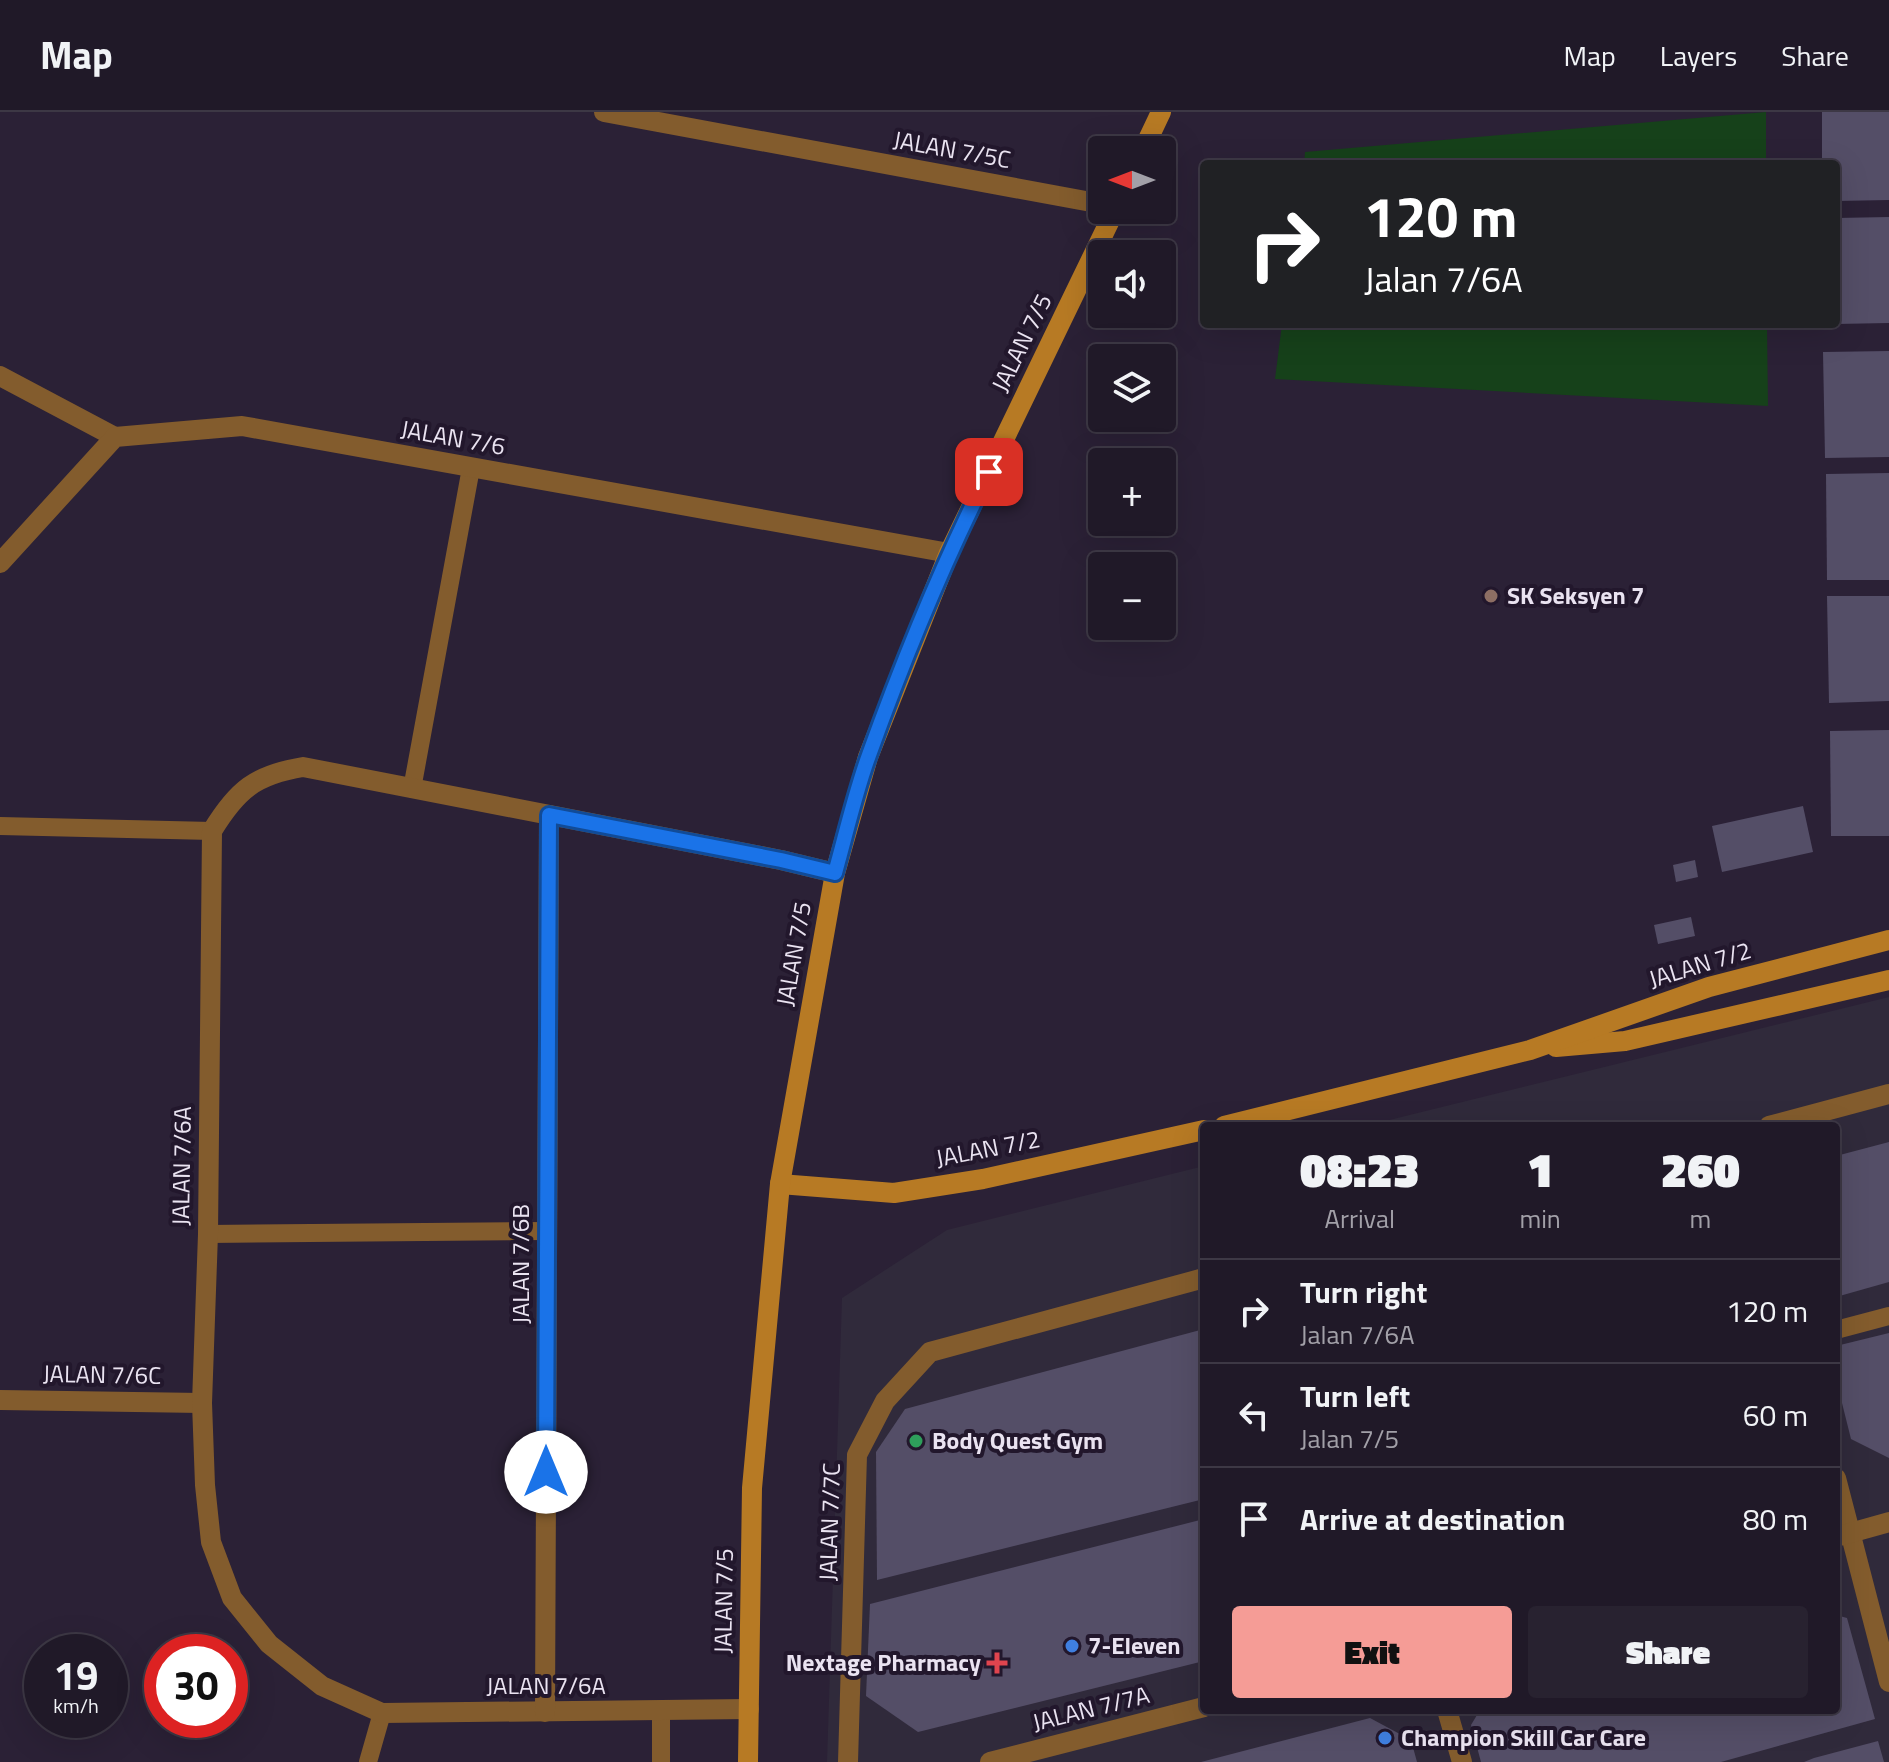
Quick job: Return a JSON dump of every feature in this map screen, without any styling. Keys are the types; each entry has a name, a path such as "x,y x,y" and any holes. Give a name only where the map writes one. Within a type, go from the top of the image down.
{"street":[{"name":"JALAN 7/5C","path":"604,112 1088,201"},
{"path":"1150,136 1161,112"},
{"name":"JALAN 7/5","path":"748,1762 752,1488 780,1184 835,873 868,757 949,553 1108,224"},
{"path":"0,376 115,437 0,563"},
{"name":"JALAN 7/6","path":"115,437 242,426 949,553"},
{"path":"212,831 228,805 249,785 275,772 303,767 835,873"},
{"name":"JALAN 7/6B","path":"545,1712 549,815"},
{"name":"JALAN 7/6A","path":"212,831 208,1234 202,1403 211,1542 232,1598 269,1644 322,1686 382,1713 749,1709"},
{"name":"JALAN 7/2","path":"1282,1120 1530,1050 1709,987 1889,940"},
{"name":"JALAN 7/2","path":"1530,1050 1625,1041 1889,980"},
{"path":"1784,1122 1889,1094"},
{"name":"JALAN 7/2","path":"780,1184 894,1193 983,1179 1200,1131"},
{"name":"JALAN 7/7C","path":"848,1762 857,1455 885,1401 930,1352 1200,1279"},
{"name":"JALAN 7/6C","path":"0,1400 202,1403"},
{"path":"1840,1511 1843,1535 1889,1682"},
{"path":"1843,1535 1889,1522"},
{"name":"JALAN 7/7A","path":"990,1762 1200,1708"},
{"path":"1448,1714 1462,1762"}],"lane":[{"path":"412,789 471,468"},
{"path":"0,826 212,831"},
{"path":"208,1234 547,1231"},
{"path":"1840,1329 1889,1316"},
{"path":"661,1712 661,1762"},
{"path":"368,1762 382,1713"}],"shaded area":[{"path":"1889,997 1889,1762 827,1762 842,1298 947,1230 1200,1167 1200,1714 1840,1714 1840,1122 1381,1122"}],"green space":[{"path":"1766,112 1766,160 1304,160 1305,152"},
{"path":"1281,328 1767,328 1768,406 1275,379"}],"building":[{"path":"1822,112 1889,112 1889,200 1840,201 1840,160 1822,160"},
{"path":"1889,217 1889,323 1840,324 1840,218"},
{"path":"1889,351 1889,457 1825,458 1823,352"},
{"path":"1889,473 1889,580 1827,580 1826,474"},
{"path":"1827,596 1889,596 1889,701 1829,703"},
{"path":"1889,730 1889,836 1831,836 1830,731"},
{"path":"1803,806 1813,852 1722,872 1712,826"},
{"path":"1695,860 1698,877 1676,882 1673,865"},
{"path":"1691,917 1695,936 1658,944 1654,925"},
{"path":"1889,1142 1889,1282 1840,1296 1840,1155"},
{"path":"1200,1330 1200,1500 877,1580 876,1452 905,1409"},
{"path":"1889,1333 1889,1458 1851,1439 1840,1395 1840,1345"},
{"path":"1200,1520 1200,1662 918,1732 866,1696 870,1604"},
{"path":"1840,1616 1847,1618 1875,1719 1721,1762 1481,1762 1471,1725 1478,1714 1840,1714"},
{"path":"1370,1718 1411,1740 1417,1762 1201,1762"},
{"path":"1878,1741 1884,1762 1804,1762 1814,1758"}],"place":[{"name":"SK Seksyen 7","path":"1491,596"},
{"name":"Body Quest Gym","path":"916,1441"},
{"name":"7-Eleven","path":"1072,1646"},
{"name":"Nextage Pharmacy","path":"997,1663"},
{"name":"Champion Skill Car Care","path":"1385,1738"}],"route":[{"path":"546,1472 549,815 835,873 868,757 900,673 949,553 989,472"}]}
